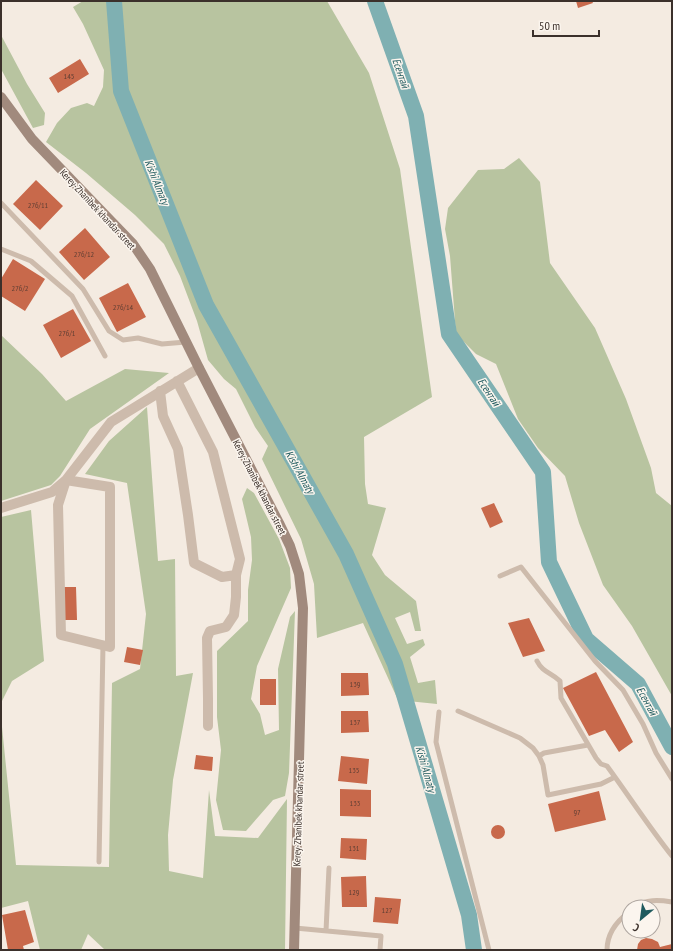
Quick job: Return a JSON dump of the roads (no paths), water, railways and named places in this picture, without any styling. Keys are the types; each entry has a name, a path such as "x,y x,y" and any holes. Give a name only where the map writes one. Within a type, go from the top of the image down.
{"main road":[{"name":"Kerey-Zhanibek khandar street","path":"1,97 32,139 133,244 150,269 290,546 299,574 304,608 294,950"}],"street":[{"path":"1,508 52,492 66,480 111,422 199,368"},
{"path":"177,381 213,452 240,559 236,575 234,615 226,626 210,631 206,638 208,726"},
{"path":"160,391 163,416 178,449 194,563 222,577 236,575"},
{"path":"66,480 110,487 110,647 61,635 58,504 66,480"}],"lane":[{"path":"1,203 83,289 108,331 123,340 138,338 162,344 186,342"},
{"path":"1,249 31,261 72,296 104,356"},
{"path":"500,576 521,567 595,661 622,690 643,724 656,753 672,779"},
{"path":"98,862 103,645"},
{"path":"537,661 541,670 554,675 560,681 561,698 596,758 601,764 607,766 650,828 672,856"},
{"path":"458,711 520,738 533,748 543,765 548,795 601,784 615,777"},
{"path":"439,712 436,742 489,950"},
{"path":"539,756 544,753 588,745"},
{"path":"326,931 330,868"},
{"path":"661,900 672,902"},
{"path":"607,950 607,942 614,927 621,920"},
{"path":"295,928 381,936 380,950"}],"waterway":[{"name":"Kіshі Almaty","path":"114,1 121,91 206,305 346,554 395,664 469,915 474,950"},
{"name":"Есентай","path":"375,1 416,116 449,334 543,472 549,562 586,639 638,684 672,747"}]}
